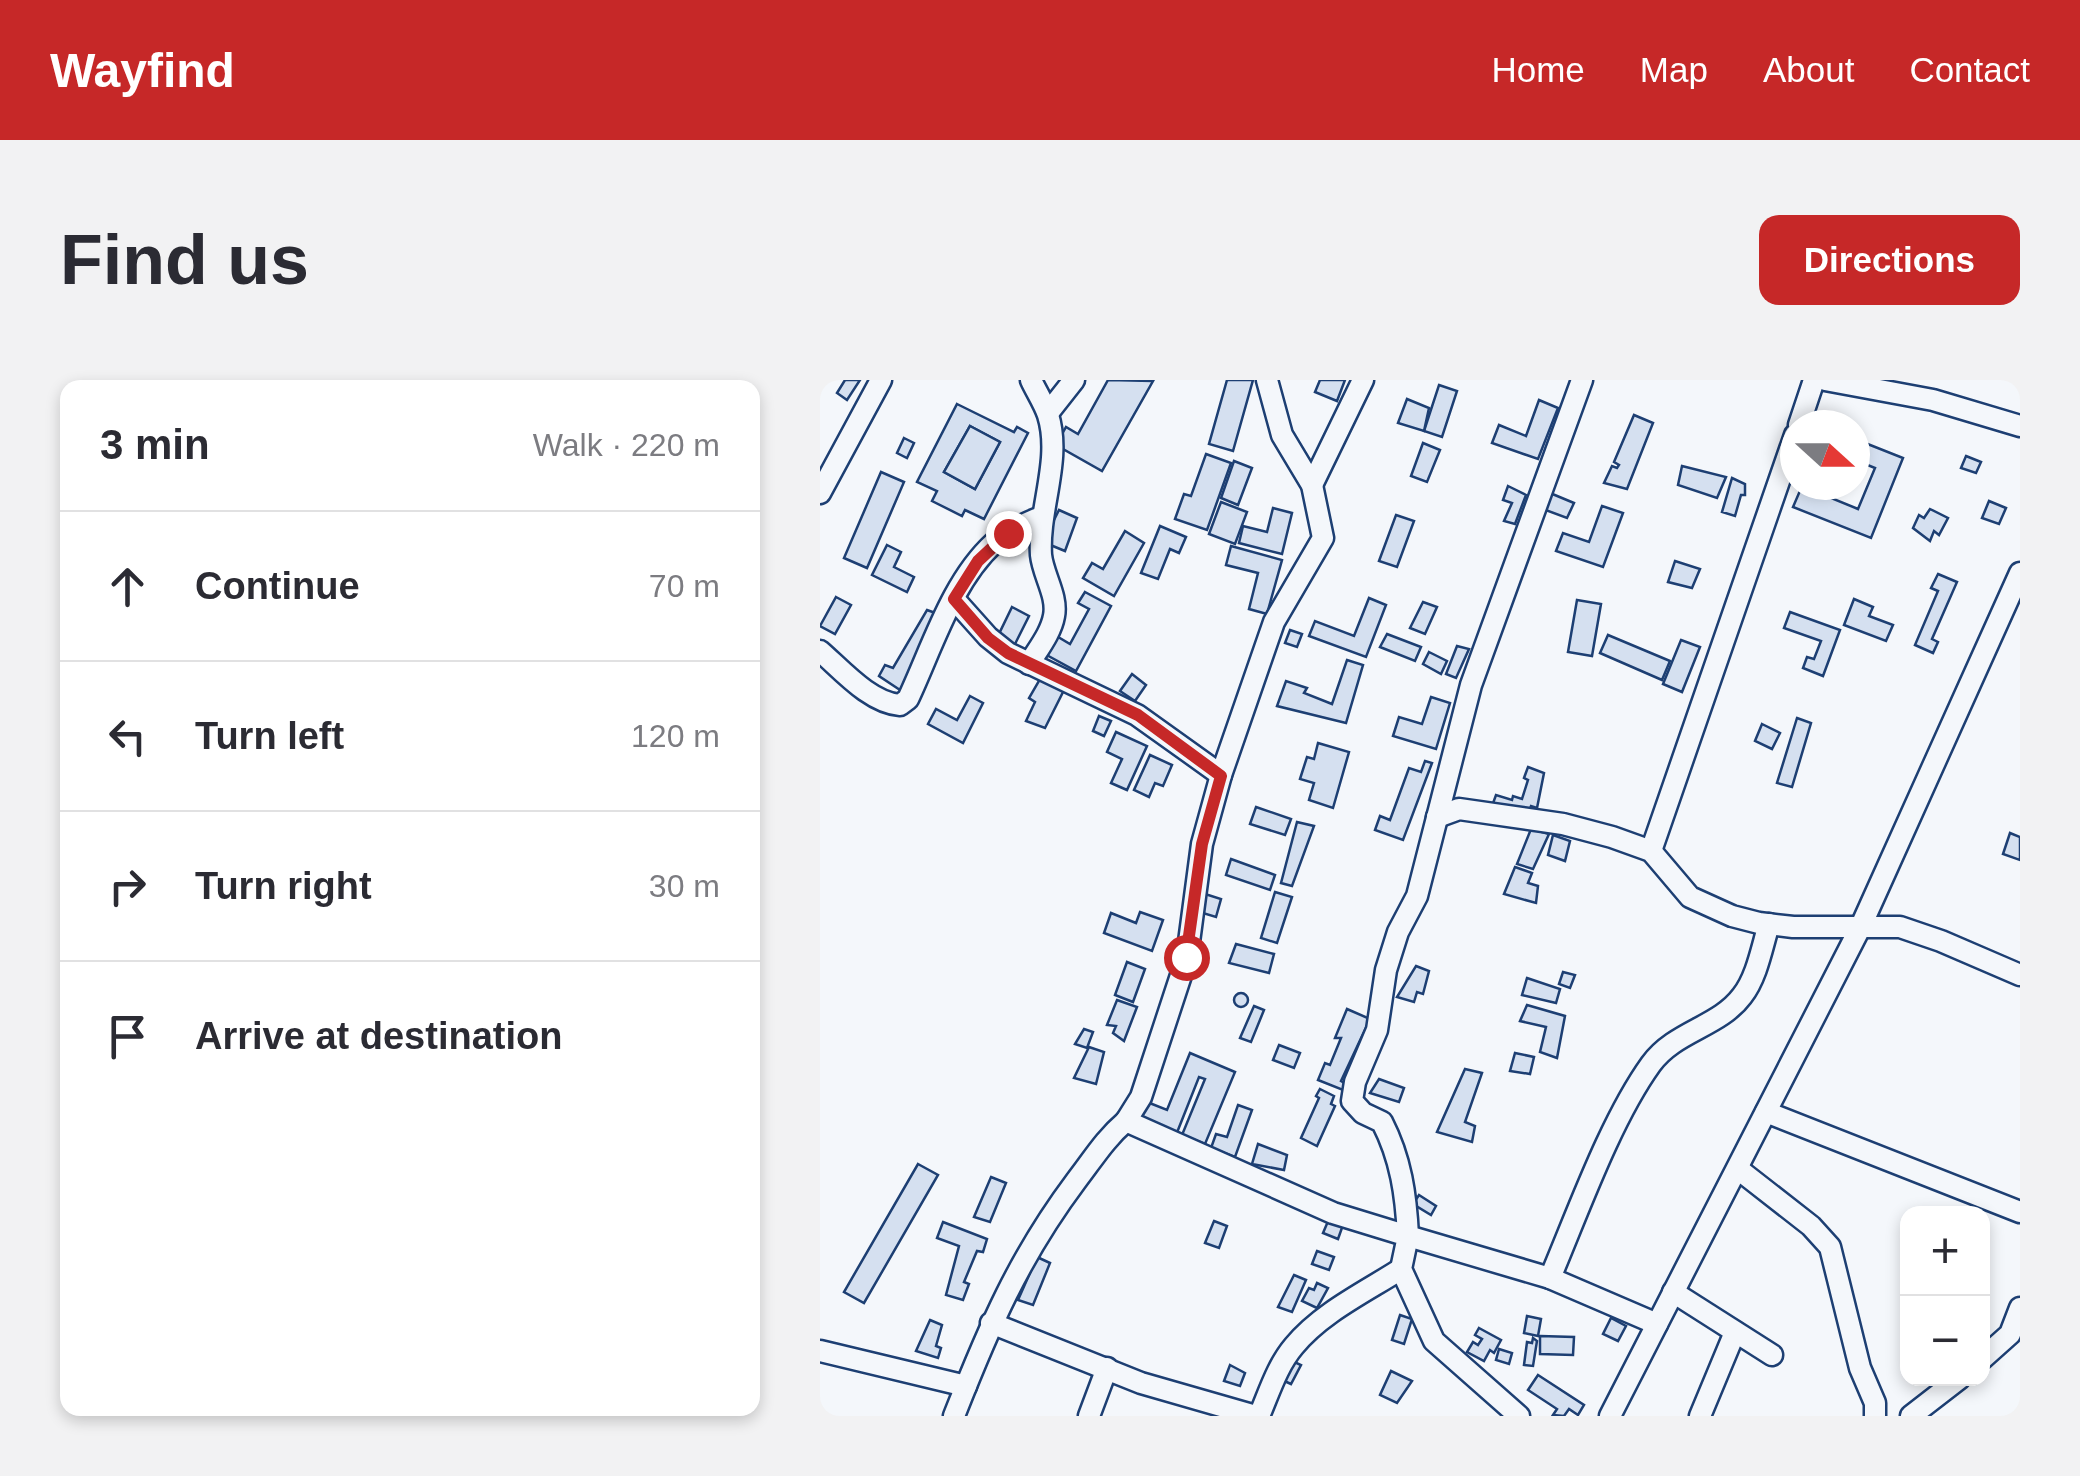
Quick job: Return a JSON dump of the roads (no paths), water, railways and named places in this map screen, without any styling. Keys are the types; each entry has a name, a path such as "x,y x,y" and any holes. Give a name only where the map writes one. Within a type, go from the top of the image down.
{"street":[{"path":"820,493 881,380"},
{"path":"1028,664 1054,618 1053,598 1041,554 1041,516 1052,447 1048,413 1030,380"},
{"path":"1048,413 1074,380"},
{"path":"954,1416 991,1323 1039,1230 1141,1097 1186,957 1202,844 1221,776 1274,622 1324,538 1312,485 1282,435 1268,380"},
{"path":"1312,485 1363,380"},
{"path":"1520,1416 1434,1341 1401,1269 1408,1236 1396,1148 1382,1122 1363,1114 1352,1101 1355,1082 1376,1030 1386,970 1398,932 1417,896 1471,686 1582,380"},
{"path":"1803,410 1814,380"},
{"path":"1825,380 1932,400 2020,426"},
{"path":"1652,850 1780,479"},
{"path":"820,651 863,687 889,704 900,705 908,699 954,599 994,543 1041,516"},
{"path":"1610,1416 1861,926 2020,574"},
{"path":"954,599 988,638 1028,664 1138,715 1221,776"},
{"path":"1437,817 1459,808 1579,828 1652,850 1690,896 1732,916 1769,924 1828,928 1900,927 2020,975"},
{"path":"1550,1278 1626,1106 1649,1067 1662,1049 1718,1016 1743,995 1769,924"},
{"path":"1766,1112 2020,1212"},
{"path":"1126,1121 1333,1213 1550,1278 1657,1324"},
{"path":"1738,1169 1811,1226 1830,1247 1860,1368 1879,1415"},
{"path":"991,1323 1224,1412 1258,1416 1293,1347 1336,1310 1401,1269"},
{"path":"1673,1292 1772,1355"},
{"path":"1990,1353 2010,1334 2020,1308"},
{"path":"1700,1416 1735,1332"},
{"path":"820,1351 966,1386"},
{"path":"1089,1416 1107,1368"},
{"path":"1911,1416 1950,1386"}]}
